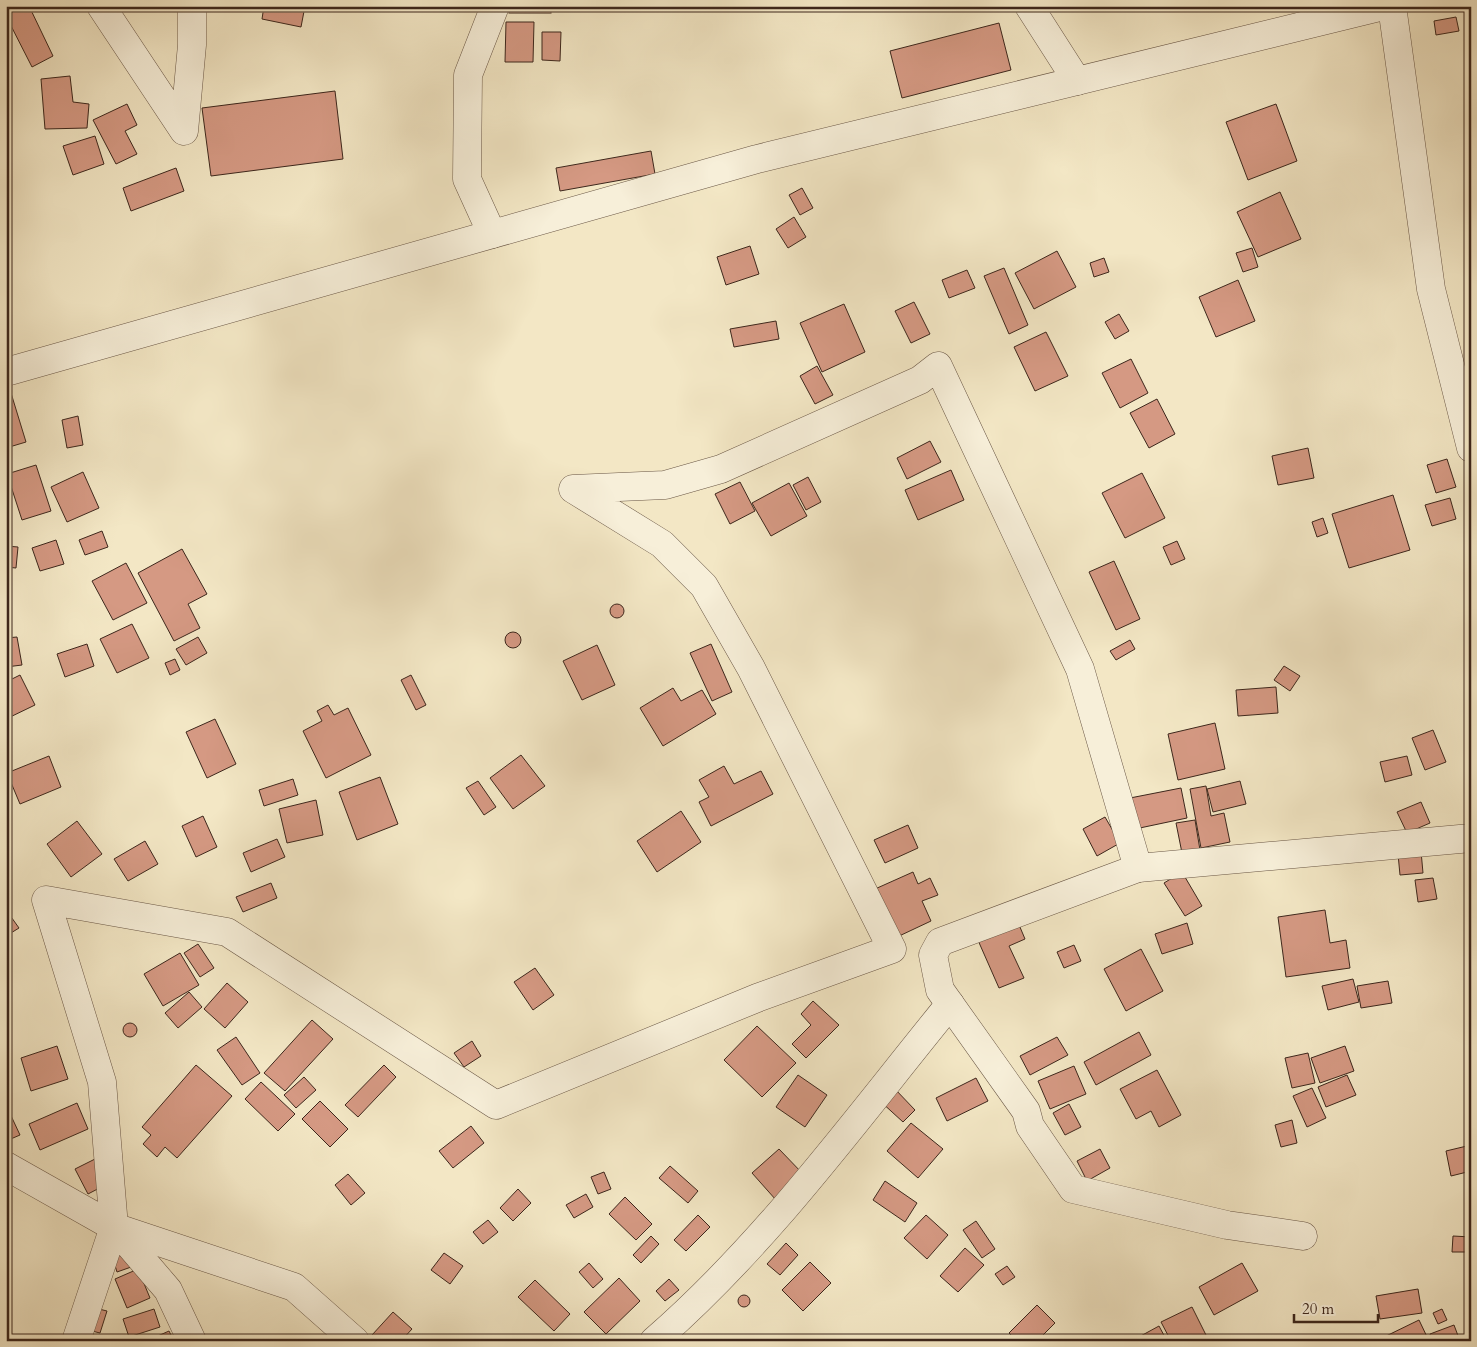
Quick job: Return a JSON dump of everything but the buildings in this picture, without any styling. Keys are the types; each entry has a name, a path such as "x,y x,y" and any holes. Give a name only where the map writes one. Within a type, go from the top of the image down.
{"street":[{"path":"101,6 184,131 192,45 192,6"},
{"path":"492,234 466,178 468,75 494,6"},
{"path":"1028,6 1077,81"},
{"path":"6,372 757,159 1077,81 1325,13 1384,6"},
{"path":"1392,6 1431,289 1471,448"},
{"path":"76,1341 114,1227 102,1082 46,900 227,932 496,1105 757,998 892,949 751,668 704,586 662,544 573,489 665,485 721,469 920,380 938,366 1080,669 1138,868"},
{"path":"1303,1236 1227,1225 1073,1189 1030,1126 1026,1112 940,990 933,955 940,942 1138,868 1471,838"},
{"path":"654,1341 687,1312 766,1229 950,1004"},
{"path":"6,1166 114,1227 294,1287 355,1341"},
{"path":"114,1227 168,1290 192,1341"}]}
